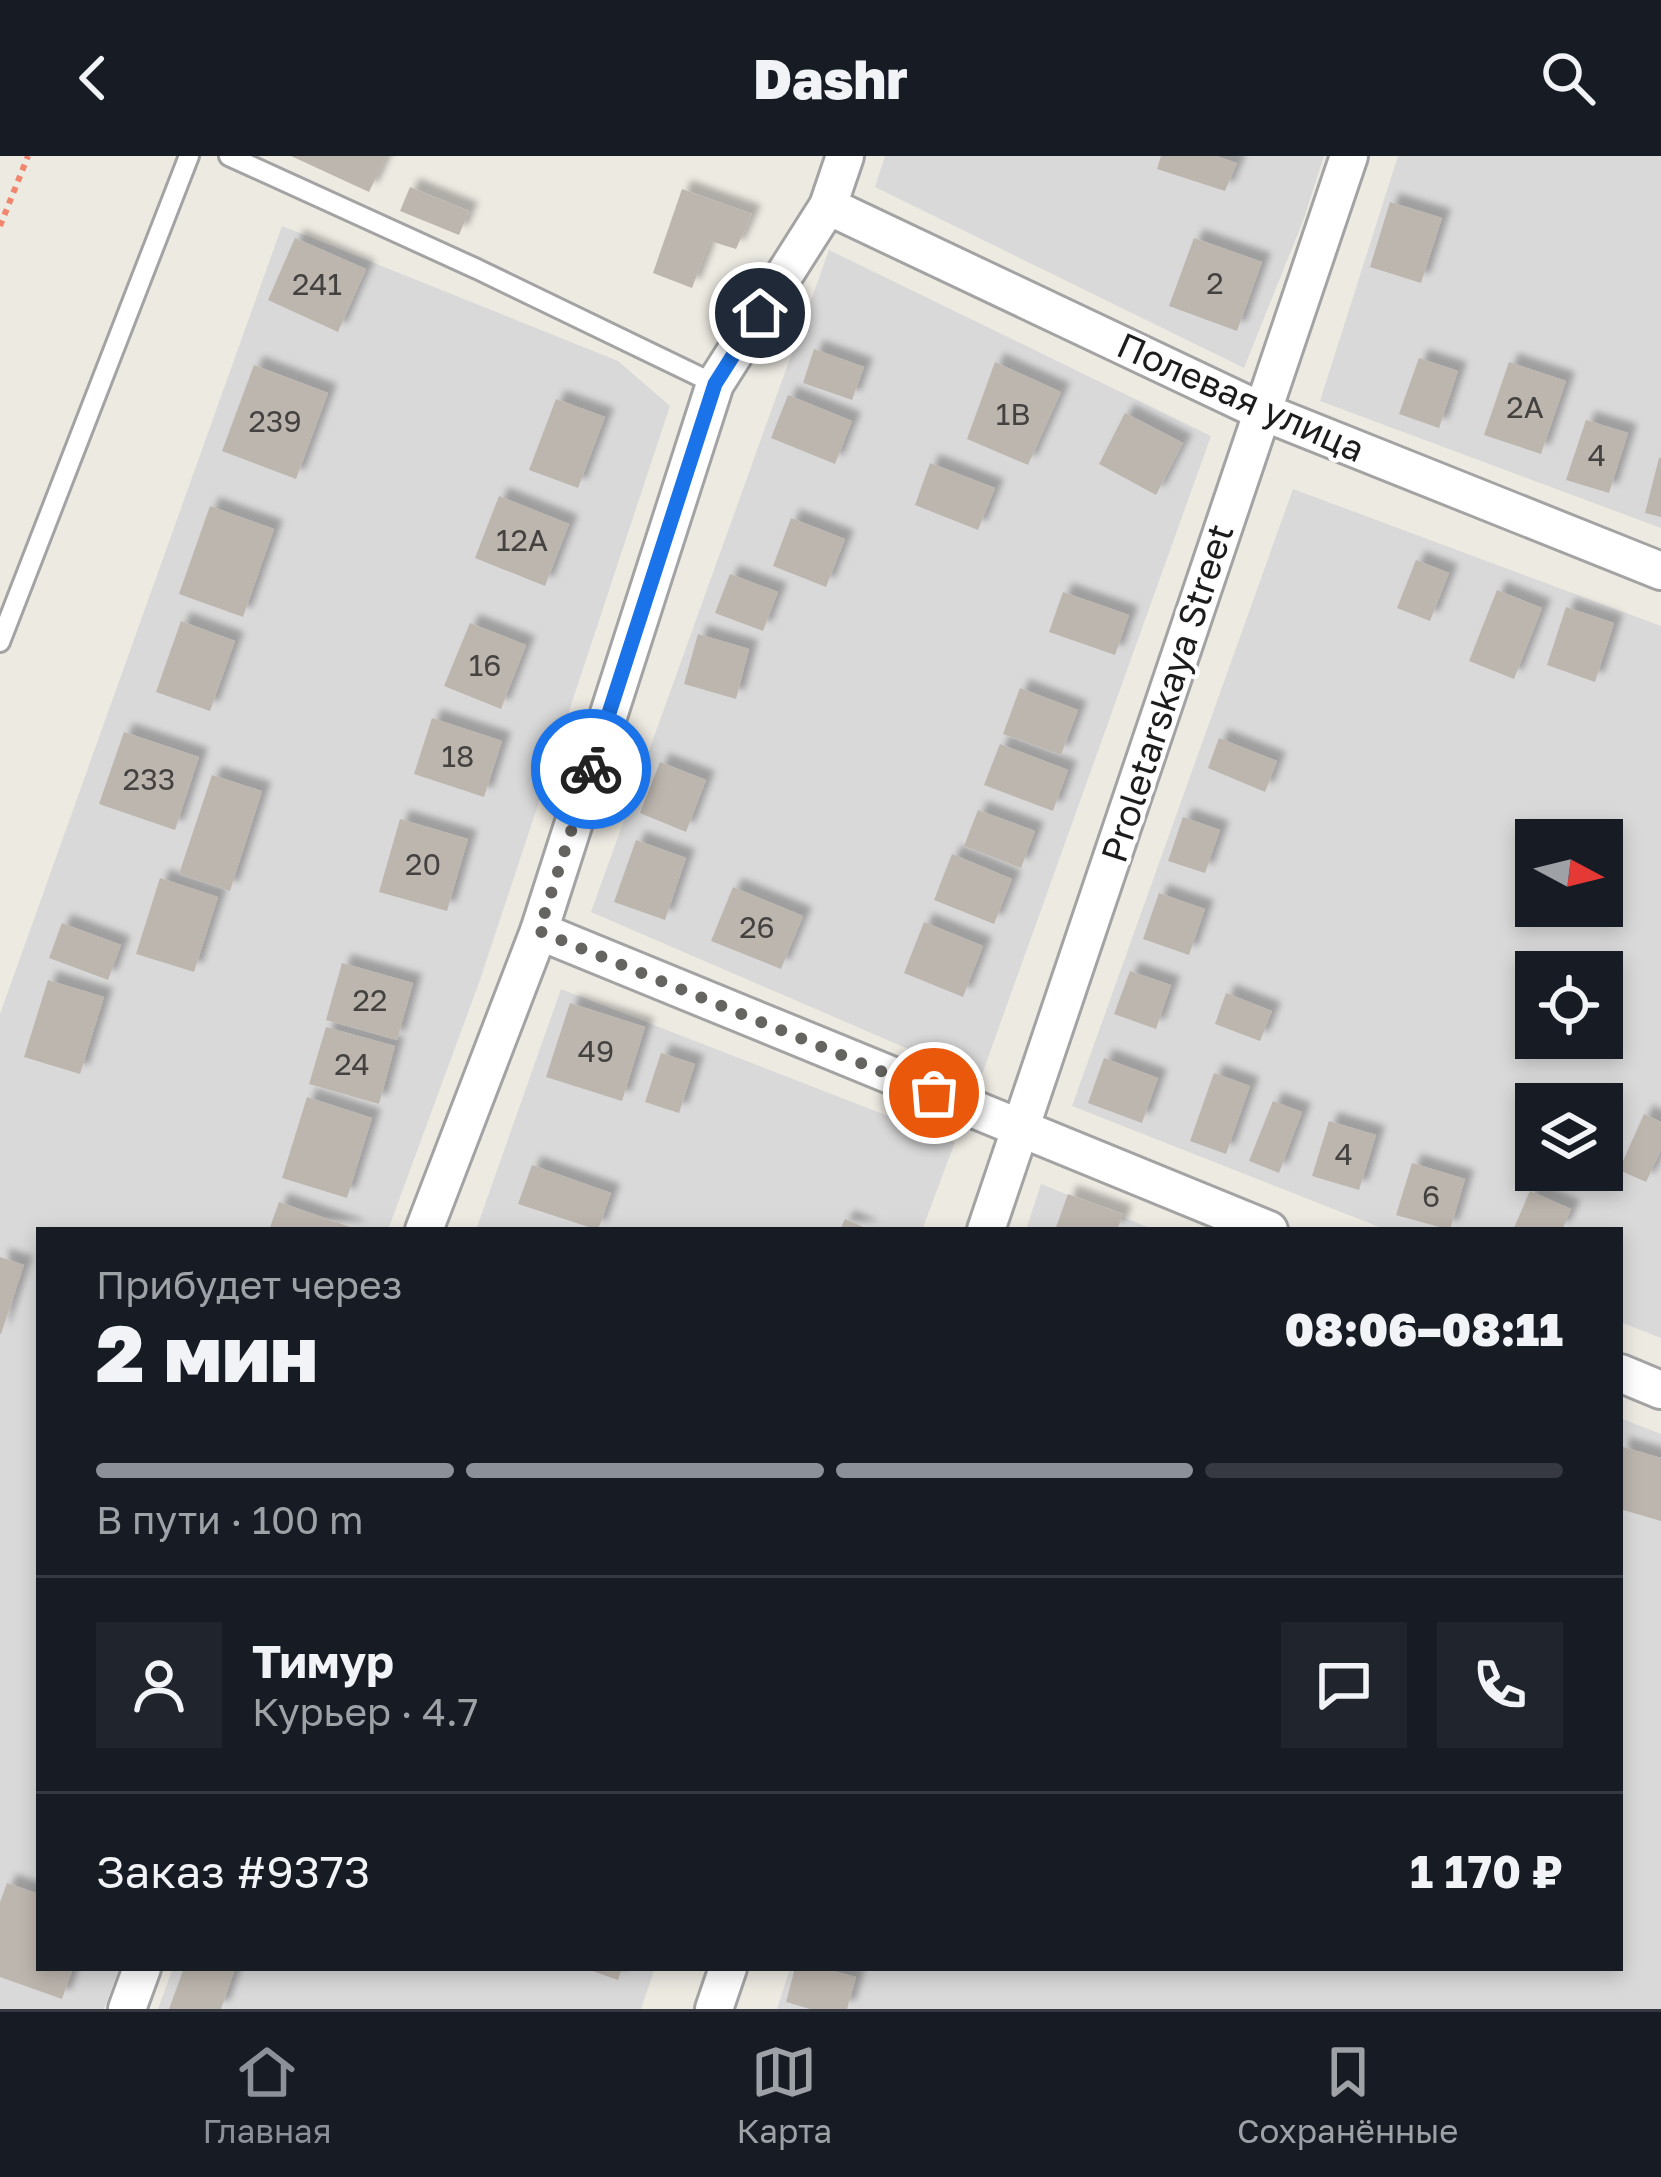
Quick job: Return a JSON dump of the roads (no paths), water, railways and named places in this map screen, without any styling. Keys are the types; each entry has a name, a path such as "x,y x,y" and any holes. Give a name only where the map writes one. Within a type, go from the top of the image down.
{"street":[{"path":"425,1227 539,931 715,384 828,206 845,156"},
{"name":"Proletarskaya Street","path":"987,1227 1349,156"},
{"name":"Полевая улица","path":"828,206 1261,411 1661,571"},
{"path":"539,931 1262,1227"},
{"path":"1623,1374 1661,1390"},
{"path":"127,2009 141,1971"},
{"path":"714,2009 727,1971"}],"lane":[{"path":"0,642 189,156"},
{"path":"229,156 715,384"}]}
